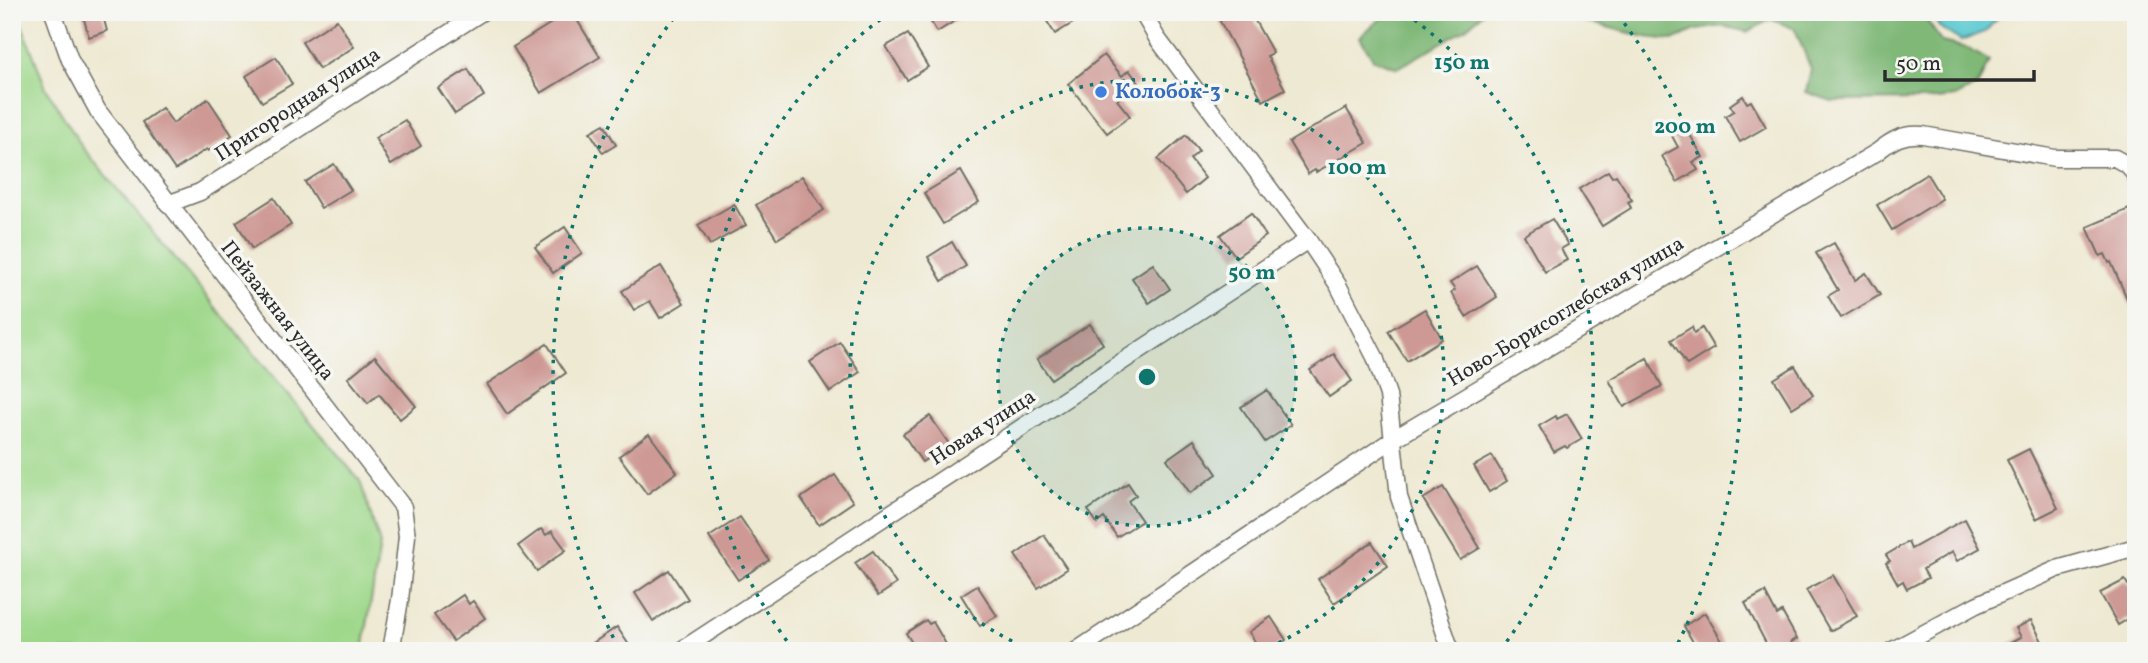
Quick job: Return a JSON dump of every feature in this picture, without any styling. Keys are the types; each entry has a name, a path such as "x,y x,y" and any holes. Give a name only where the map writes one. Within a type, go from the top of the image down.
{"street":[{"name":"Пейзажная улица","path":"54,12 69,60 98,111 403,507 407,536 400,600 390,651"},
{"name":"Пригородная улица","path":"168,204 200,192 482,12"},
{"path":"1142,12 1157,38 1308,240 1338,285 1375,357 1388,395 1399,497 1451,651"},
{"name":"Ново-Борисоглебская улица","path":"1076,651 1392,440 1877,152 1896,137 1923,135 2055,158 2115,158 2129,166 2136,177"},
{"name":"Новая улица","path":"680,651 1308,240"},
{"path":"1891,651 1976,605 2057,569 2136,548"}],"green space":[{"path":"12,12 17,12 46,88 82,147 360,481 380,544 363,651 12,651"},
{"path":"1423,12 1484,12 1465,29 1398,68 1373,59 1360,37 1383,18 1409,17"},
{"path":"1548,12 1921,12 1942,42 1967,48 1989,61 1978,85 1955,97 1832,101 1806,92 1811,69 1795,29 1771,19 1748,32 1723,26 1696,30 1673,40 1646,37"}],"water":[{"path":"1930,12 2003,12 1985,32 1961,41 1939,27"}],"building":[{"path":"82,12 102,12 107,31 89,37"},
{"path":"572,12 600,57 541,93 513,47"},
{"path":"925,12 969,12 937,32"},
{"path":"1041,12 1091,12 1055,34"},
{"path":"1215,12 1250,12 1273,53 1267,56 1285,89 1263,101"},
{"path":"337,20 354,47 319,69 302,42"},
{"path":"908,34 928,67 907,80 886,46"},
{"name":"Колобок-3","path":"1104,55 1122,76 1129,70 1139,83 1117,100 1130,116 1107,133 1068,84"},
{"path":"276,57 292,84 262,102 246,76"},
{"path":"468,69 484,96 455,114 438,88"},
{"path":"1743,96 1747,103 1751,101 1766,127 1740,142 1725,116 1734,111 1730,105"},
{"path":"208,99 232,135 175,170 142,122 162,108 173,123"},
{"path":"1346,108 1367,143 1308,174 1289,142"},
{"path":"405,120 421,146 391,165 375,138"},
{"path":"604,124 616,145 603,153 590,132"},
{"path":"1686,128 1703,157 1693,162 1698,170 1677,182 1662,156 1678,147 1672,136"},
{"path":"1186,135 1199,151 1190,159 1205,178 1186,194 1158,159"},
{"path":"334,164 351,190 321,208 305,182"},
{"path":"961,171 979,202 943,224 924,193"},
{"path":"1608,171 1612,177 1616,175 1632,200 1628,202 1631,208 1602,226 1579,189"},
{"path":"1927,174 1942,199 1892,230 1877,205"},
{"path":"802,176 824,210 777,239 756,205"},
{"path":"274,198 291,225 252,249 236,222"},
{"path":"734,204 746,225 710,245 698,225"},
{"path":"2129,209 2136,225 2136,319 2111,262 2109,263 2105,254 2100,256 2087,227"},
{"path":"1251,213 1266,236 1236,257 1220,235"},
{"path":"1552,219 1568,245 1561,249 1567,260 1545,272 1524,235"},
{"path":"565,227 582,253 553,273 535,247"},
{"path":"952,242 966,266 942,281 928,257"},
{"path":"1834,243 1855,280 1866,273 1880,295 1841,318 1828,296 1838,290 1816,253"},
{"path":"1153,264 1170,289 1149,303 1132,278"},
{"path":"661,266 684,303 660,318 650,301 634,310 622,291"},
{"path":"1477,266 1497,297 1466,317 1451,293 1455,290 1450,283"},
{"path":"1425,309 1442,339 1407,361 1388,331"},
{"path":"1090,324 1103,344 1051,379 1037,359"},
{"path":"1692,327 1694,333 1702,328 1714,348 1687,365 1671,340"},
{"path":"840,342 860,372 830,392 810,362"},
{"path":"547,344 566,373 507,414 487,384"},
{"path":"1334,354 1352,381 1329,397 1310,370"},
{"path":"375,356 416,406 400,419 379,394 368,403 348,378"},
{"path":"1647,358 1662,386 1624,407 1609,380"},
{"path":"1795,366 1813,395 1792,408 1774,379"},
{"path":"1267,390 1291,425 1265,442 1241,407"},
{"path":"1567,414 1582,439 1554,452 1539,426 1556,416 1557,419"},
{"path":"930,416 949,444 922,462 903,434"},
{"path":"649,434 677,472 647,494 619,456"},
{"path":"1194,440 1217,474 1190,493 1167,459"},
{"path":"2029,449 2058,508 2036,519 2007,460"},
{"path":"1492,456 1507,481 1489,492 1474,466"},
{"path":"835,475 853,502 819,525 801,498"},
{"path":"1128,483 1136,495 1128,501 1142,521 1117,537 1104,518 1097,523 1088,510"},
{"path":"1443,487 1480,548 1460,560 1423,499"},
{"path":"740,517 769,560 738,580 709,537"},
{"path":"1965,519 1980,548 1957,561 1952,552 1923,569 1928,578 1907,589 1903,581 1898,584 1886,563 1890,561 1886,555 1908,542 1911,549"},
{"path":"541,529 546,535 552,531 566,550 537,571 518,546"},
{"path":"1044,535 1067,569 1038,588 1015,555"},
{"path":"1372,542 1388,566 1334,603 1318,579"},
{"path":"873,551 896,584 878,596 855,563"},
{"path":"669,570 688,599 653,621 635,593"},
{"path":"1833,575 1857,616 1830,631 1806,590"},
{"path":"2125,580 2136,593 2136,614 2118,625 2100,593"},
{"path":"977,585 997,616 980,626 961,595"},
{"path":"1765,592 1777,615 1782,612 1797,639 1791,642 1796,651 1770,651 1745,603"},
{"path":"463,595 469,604 473,601 485,618 453,641 434,615"},
{"path":"1705,613 1728,651 1698,651 1684,626"},
{"path":"1271,617 1286,640 1270,651 1261,651 1249,632"},
{"path":"926,620 929,624 933,622 950,651 917,651 906,633"},
{"path":"2031,620 2047,651 1996,651 2021,637 2016,628"},
{"path":"617,627 633,651 581,651"}],"place":[{"name":"Колобок-3","path":"1101,92"}]}
